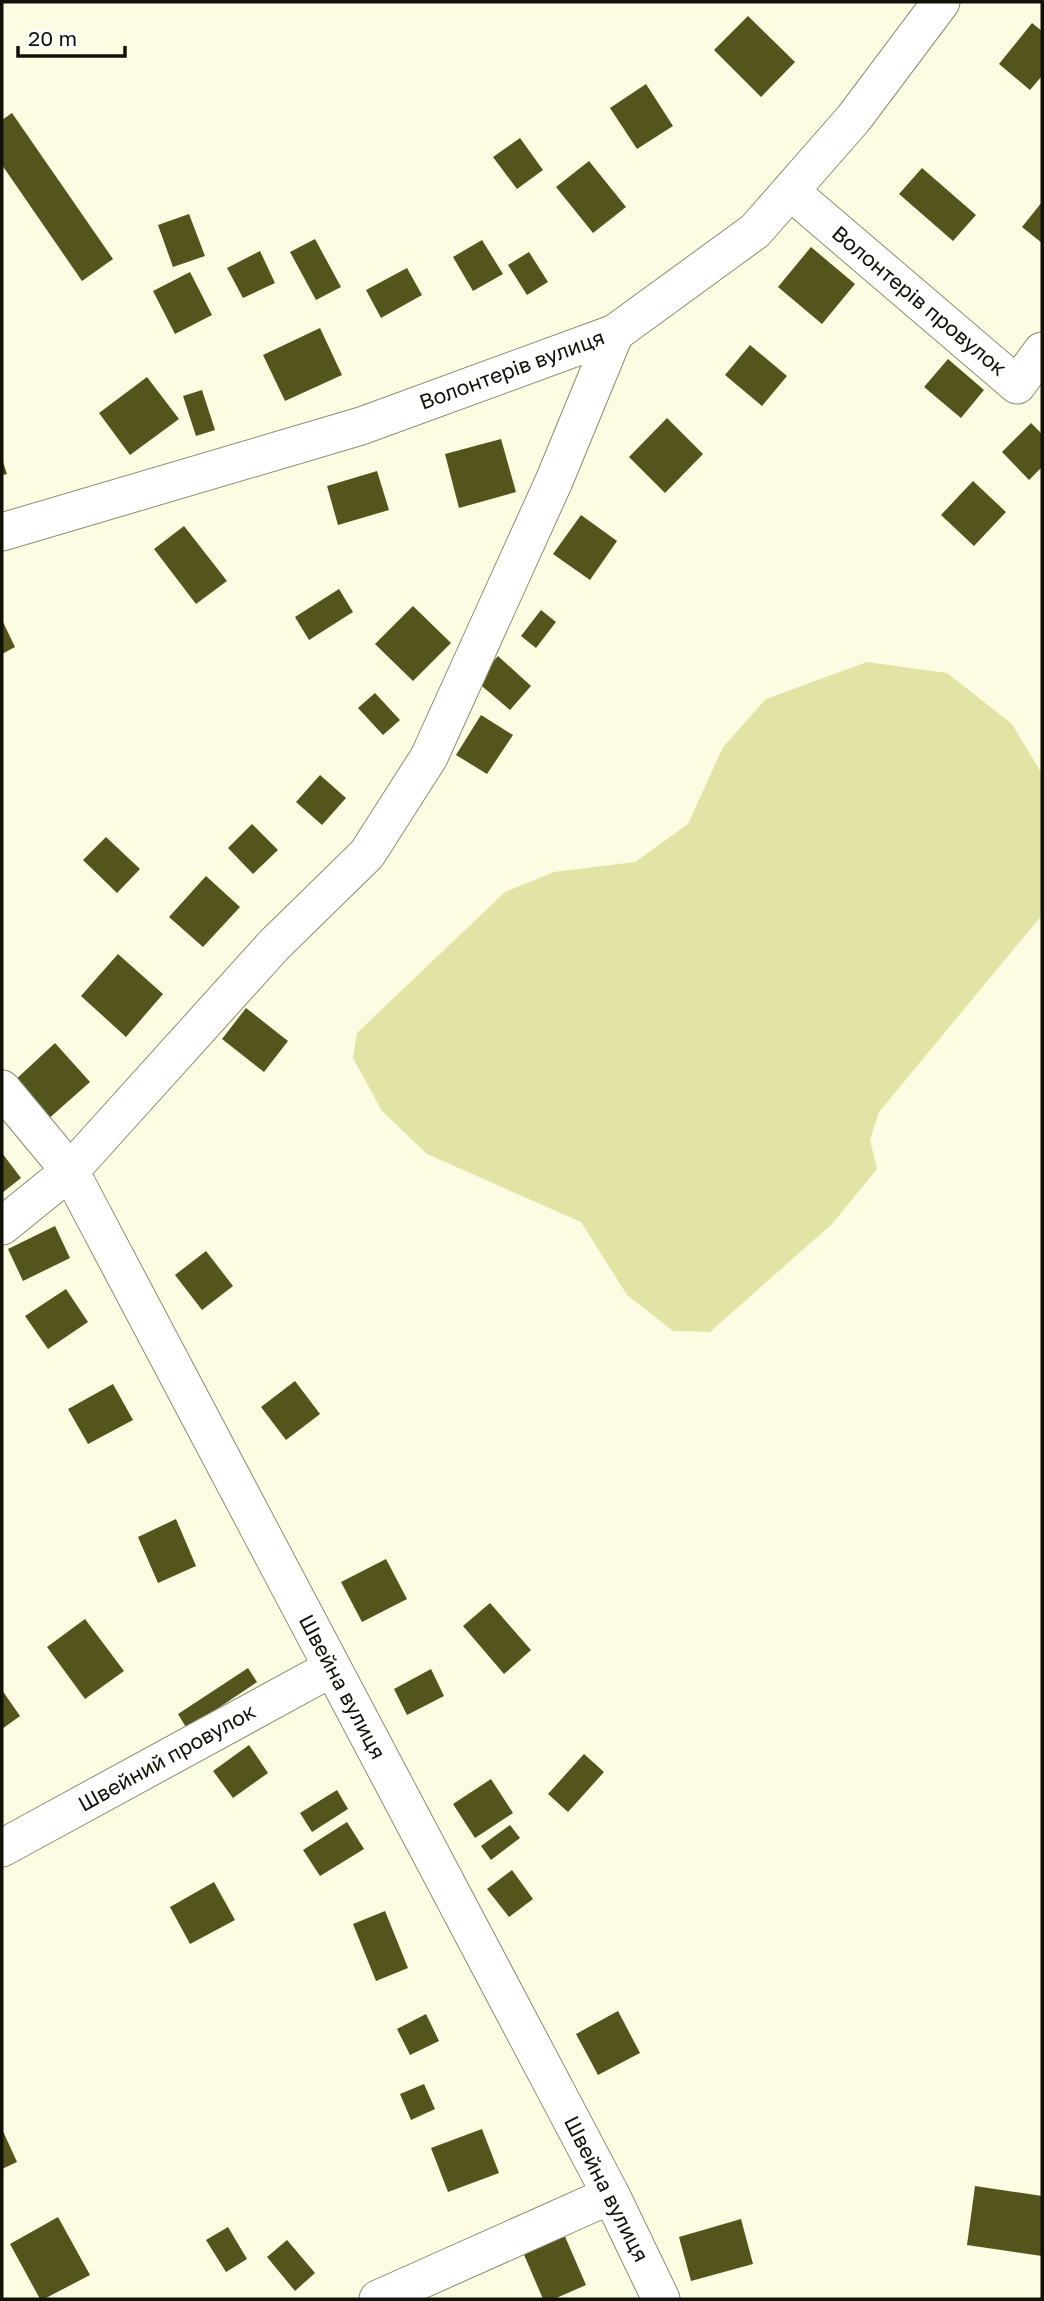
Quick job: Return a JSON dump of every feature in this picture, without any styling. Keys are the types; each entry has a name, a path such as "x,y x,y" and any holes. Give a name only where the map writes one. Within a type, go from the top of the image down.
{"street":[{"name":"Волонтерів вулиця","path":"2,532 360,426 615,333 755,231 854,118 942,2"},
{"name":"Волонтерів провулок","path":"790,191 1017,385 1042,351"},
{"path":"2,1226 69,1171 274,945 366,854 429,757 554,481 615,333"},
{"name":"Швейна вулиця","path":"2,1089 69,1171 611,2196 662,2299"},
{"name":"Швейний провулок","path":"2,1848 332,1668"},
{"path":"378,2299 611,2196"}],"green space":[{"path":"867,662 947,673 1012,724 1042,774 1042,915 879,1112 870,1140 877,1169 832,1224 710,1332 673,1331 627,1295 581,1222 427,1154 382,1111 353,1058 357,1033 505,892 554,872 635,862 688,824 723,747 766,699"}],"building":[{"path":"748,16 795,62 761,97 714,50"},
{"path":"1032,23 1042,31 1042,76 1030,90 999,64"},
{"path":"646,84 673,126 637,149 610,108"},
{"path":"12,113 113,259 82,281 2,165 2,120"},
{"path":"520,138 543,170 517,189 493,157"},
{"path":"589,161 626,207 593,233 556,187"},
{"path":"922,168 976,215 953,241 899,194"},
{"path":"1042,202 1042,243 1022,227"},
{"path":"189,214 205,256 173,267 158,225"},
{"path":"315,239 341,287 316,300 290,252"},
{"path":"482,240 503,274 473,291 453,257"},
{"path":"811,247 855,284 822,324 778,287"},
{"path":"260,251 275,283 243,298 227,268"},
{"path":"529,252 548,282 527,295 508,265"},
{"path":"407,268 422,295 381,318 366,290"},
{"path":"190,272 212,315 175,334 153,291"},
{"path":"320,328 342,375 285,401 263,355"},
{"path":"750,345 787,376 762,406 725,375"},
{"path":"948,359 984,390 961,418 924,387"},
{"path":"147,377 179,419 130,455 99,413"},
{"path":"202,390 215,430 196,436 183,396"},
{"path":"667,418 703,454 665,493 629,457"},
{"path":"1031,423 1042,434 1042,467 1029,480 1002,452"},
{"path":"501,439 516,492 459,508 445,454"},
{"path":"2,459 7,474 2,475"},
{"path":"377,471 389,510 338,525 327,486"},
{"path":"973,481 1006,512 974,546 941,515"},
{"path":"581,515 617,541 590,580 553,554"},
{"path":"184,526 227,581 196,604 154,549"},
{"path":"339,589 353,612 309,640 295,617"},
{"path":"413,606 451,643 413,681 375,644"},
{"path":"541,610 556,622 536,648 521,636"},
{"path":"2,620 15,647 2,654"},
{"path":"498,656 531,686 510,710 476,681"},
{"path":"375,693 400,720 383,735 358,708"},
{"path":"481,715 513,735 487,774 456,755"},
{"path":"320,775 346,798 322,825 296,802"},
{"path":"252,824 278,850 253,874 228,848"},
{"path":"106,837 140,869 117,893 83,860"},
{"path":"206,876 240,907 203,947 169,917"},
{"path":"118,954 163,994 126,1037 81,996"},
{"path":"246,1008 288,1041 264,1072 222,1039"},
{"path":"55,1043 90,1082 46,1121 12,1083"},
{"path":"2,1153 21,1178 2,1193"},
{"path":"55,1226 70,1258 23,1281 8,1249"},
{"path":"206,1251 233,1286 202,1310 175,1275"},
{"path":"66,1289 88,1322 48,1349 25,1316"},
{"path":"295,1381 320,1414 286,1440 261,1407"},
{"path":"113,1384 133,1420 88,1444 68,1409"},
{"path":"176,1519 196,1566 158,1583 138,1537"},
{"path":"386,1559 407,1599 362,1622 341,1582"},
{"path":"490,1603 531,1650 504,1674 463,1626"},
{"path":"85,1619 124,1671 85,1699 47,1647"},
{"path":"248,1668 257,1682 187,1729 178,1714"},
{"path":"431,1669 444,1696 407,1715 394,1689"},
{"path":"2,1690 20,1716 2,1729"},
{"path":"249,1745 268,1773 233,1798 213,1771"},
{"path":"584,1754 604,1772 568,1812 548,1794"},
{"path":"491,1779 513,1813 475,1838 453,1804"},
{"path":"337,1790 348,1809 312,1832 300,1813"},
{"path":"347,1822 364,1849 320,1876 303,1850"},
{"path":"510,1825 520,1838 491,1860 481,1846"},
{"path":"512,1870 533,1899 509,1917 487,1889"},
{"path":"214,1882 235,1920 190,1944 170,1907"},
{"path":"385,1911 408,1968 376,1981 353,1924"},
{"path":"618,2011 640,2053 598,2075 576,2034"},
{"path":"426,2014 439,2041 410,2055 397,2029"},
{"path":"424,2084 435,2109 411,2120 400,2094"},
{"path":"2,2129 17,2162 2,2169"},
{"path":"482,2129 499,2173 448,2192 431,2148"},
{"path":"975,2186 1042,2196 1042,2256 967,2245"},
{"path":"58,2217 90,2275 40,2299 10,2244"},
{"path":"741,2219 753,2264 691,2281 679,2237"},
{"path":"228,2227 247,2259 226,2272 206,2240"},
{"path":"563,2232 586,2285 554,2299 543,2299 522,2250"},
{"path":"287,2240 315,2273 295,2291 267,2257"}]}
